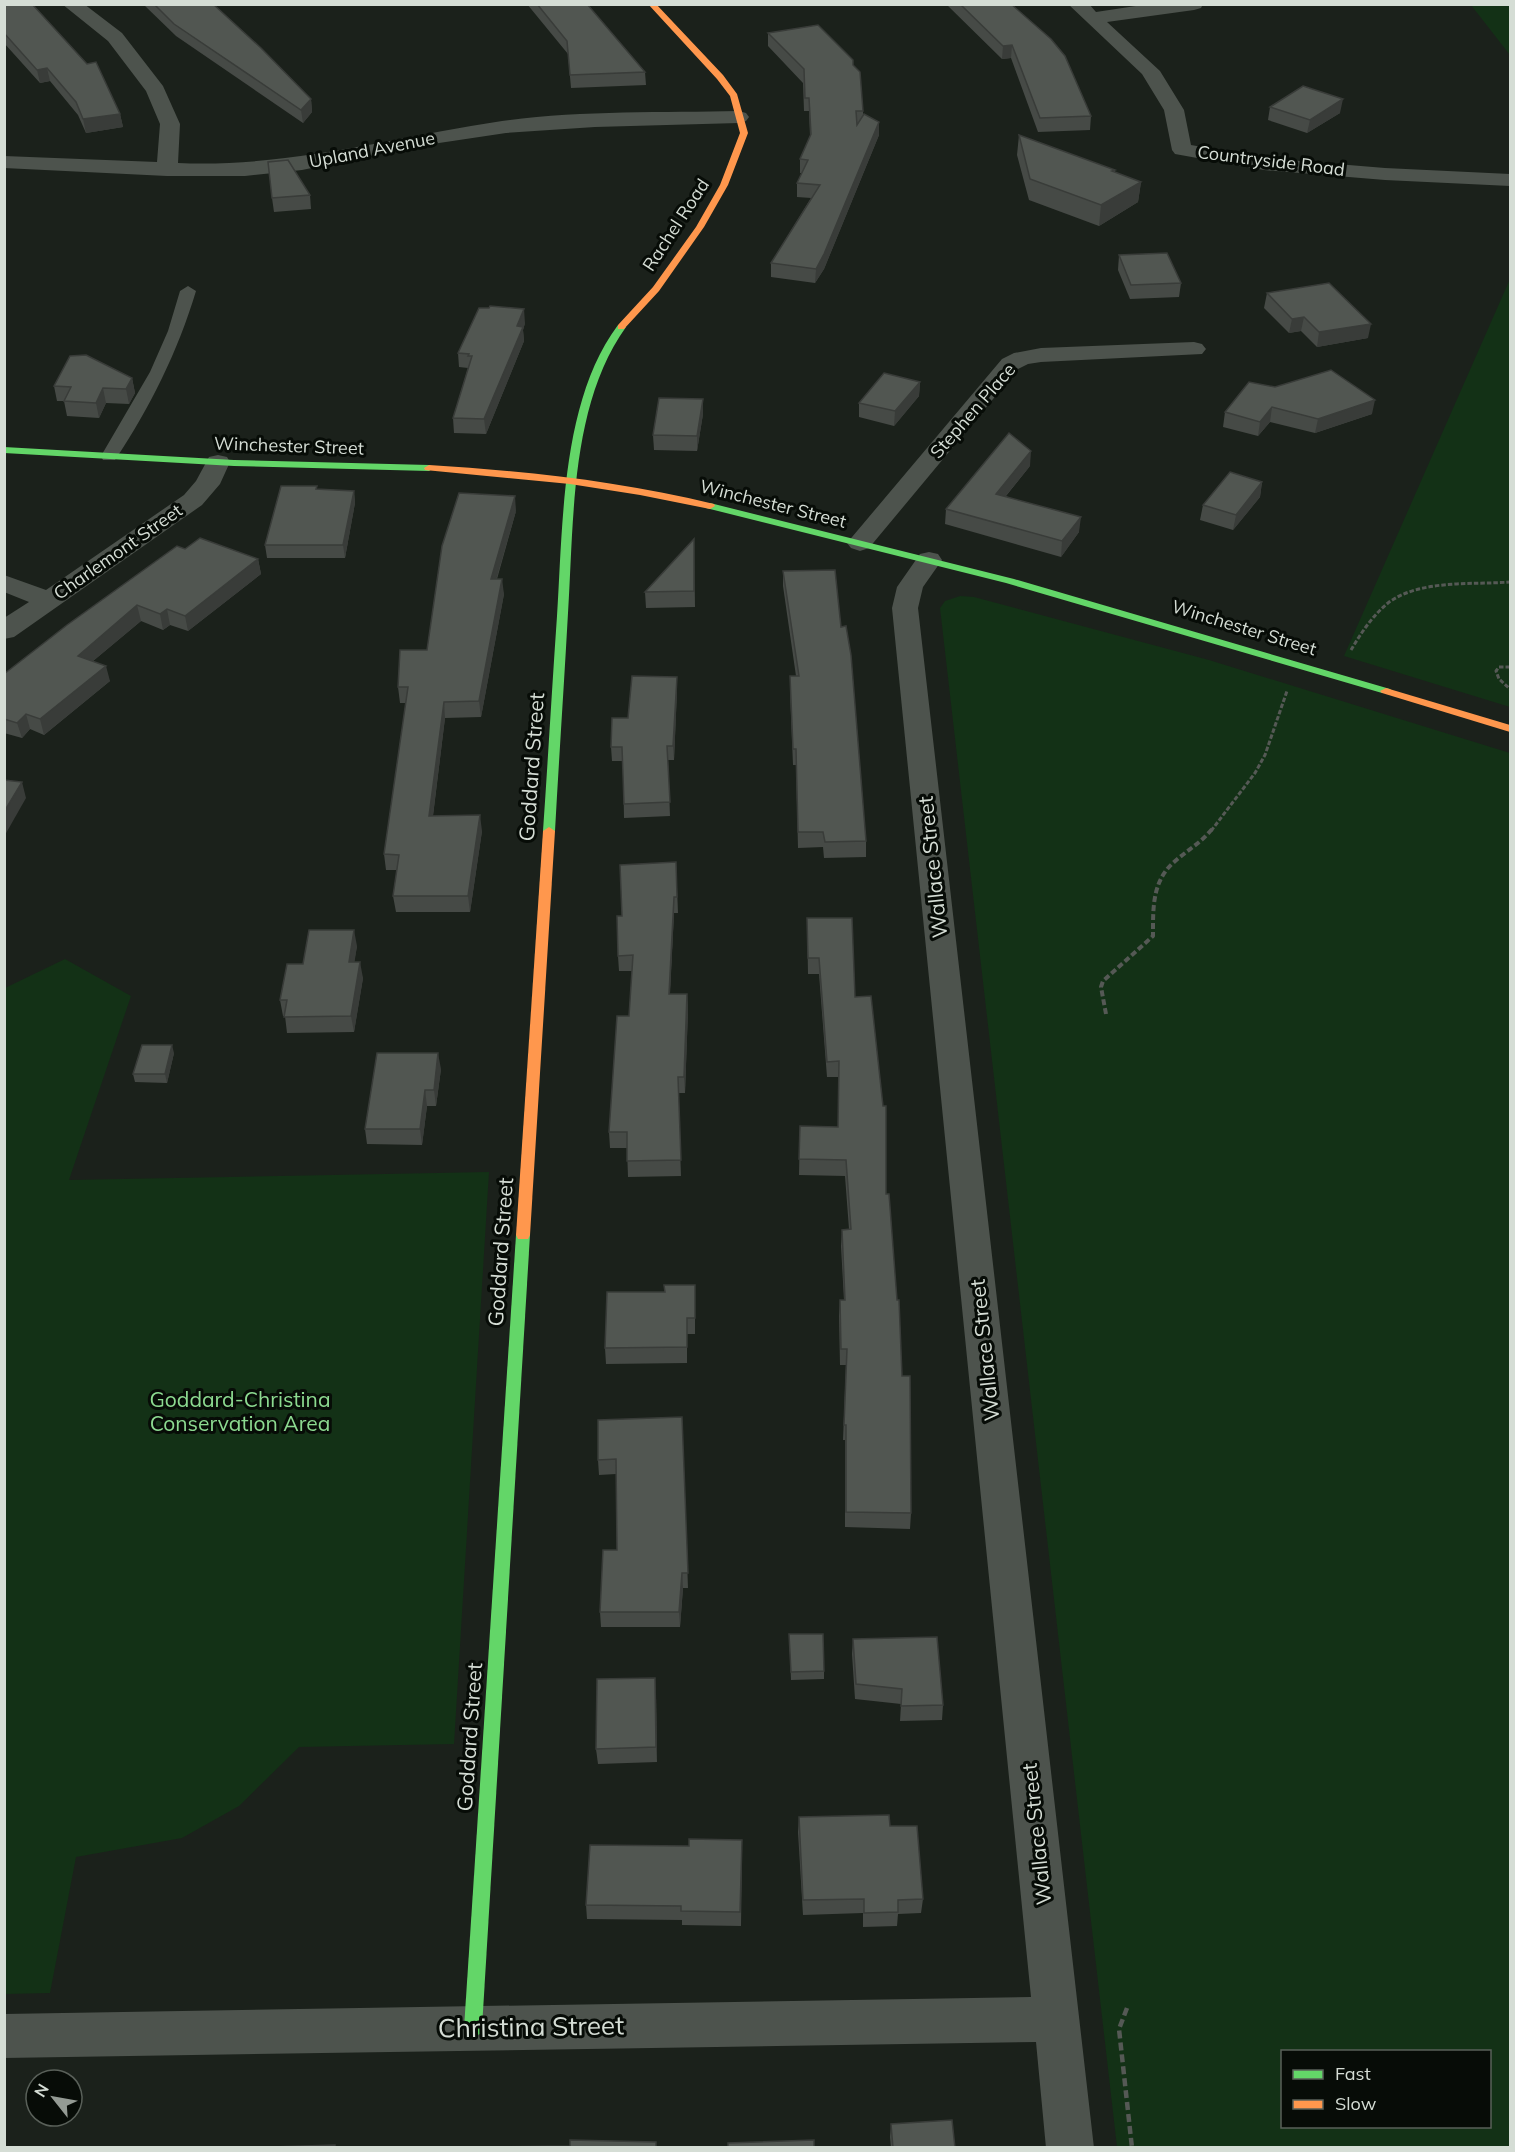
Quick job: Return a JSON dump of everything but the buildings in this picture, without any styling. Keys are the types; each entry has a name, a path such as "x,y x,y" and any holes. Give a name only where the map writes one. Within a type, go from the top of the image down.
{"street":[{"path":"71,4 115,37 156,90 170,124 167,170"},
{"name":"Rachel Road","path":"571,479 579,438 602,357 615,333 656,289 700,227 724,185 744,133 734,96 720,77 651,4"},
{"path":"1084,11 1194,4"},
{"name":"Countryside Road","path":"1084,11 1150,71 1174,110 1182,150 1264,164 1385,174 1510,180"},
{"name":"Upland Avenue","path":"4,162 210,171 302,164 360,154 418,140 506,127 595,121 739,117"},
{"name":"Stephen Place","path":"860,543 1010,364 1025,357 1041,355 1194,349"},
{"name":"Winchester Street","path":"4,450 218,462 434,468 571,479 648,492 929,560 1108,607 1510,729"},
{"name":"Charlemont Street","path":"4,631 193,500 204,489 218,462"},
{"name":"Goddard Street","path":"473,2028 571,479"},
{"name":"Wallace Street","path":"929,560 910,587 905,608 1070,2148"},
{"path":"4,583 48,600"},
{"name":"Christina Street","path":"4,2036 1057,2019"}],"lane":[{"path":"109,456 158,372 176,331 188,291"}],"path":[{"path":"1106,1014 1101,987 1103,981 1153,936 1153,903 1161,876 1173,862 1205,838 1255,773 1265,754 1282,700 1289,688 1345,663 1358,640 1383,608 1395,599 1424,589 1510,582"},
{"path":"1510,667 1499,667 1496,676 1510,689"},
{"path":"1127,2008 1119,2029 1132,2148"}],"green space":[{"path":"1471,5 1510,5 1510,55"},
{"path":"1510,279 1510,707 1344,656"},
{"path":"960,596 974,597 1209,660 1510,753 1510,2147 1117,2147 940,608 945,601"},
{"name":"Goddard-Christina Conservation Area","path":"65,959 131,996 69,1180 489,1172 454,1744 299,1747 239,1806 182,1838 76,1857 50,1993 5,1994 5,988"}],"traffic: fast":[{"path":"549,831 571,479 582,420 594,378 602,358 621,327"},
{"path":"4,450 234,463 429,468"},
{"path":"710,506 1010,581 1386,691"},
{"path":"473,2028 523,1235"}],"traffic: slow":[{"path":"621,327 656,289 700,227 724,185 744,133 734,96 720,77 651,4"},
{"path":"429,468 570,481 640,491 710,506"},
{"path":"1386,691 1510,729"},
{"path":"523,1235 549,831"}]}
